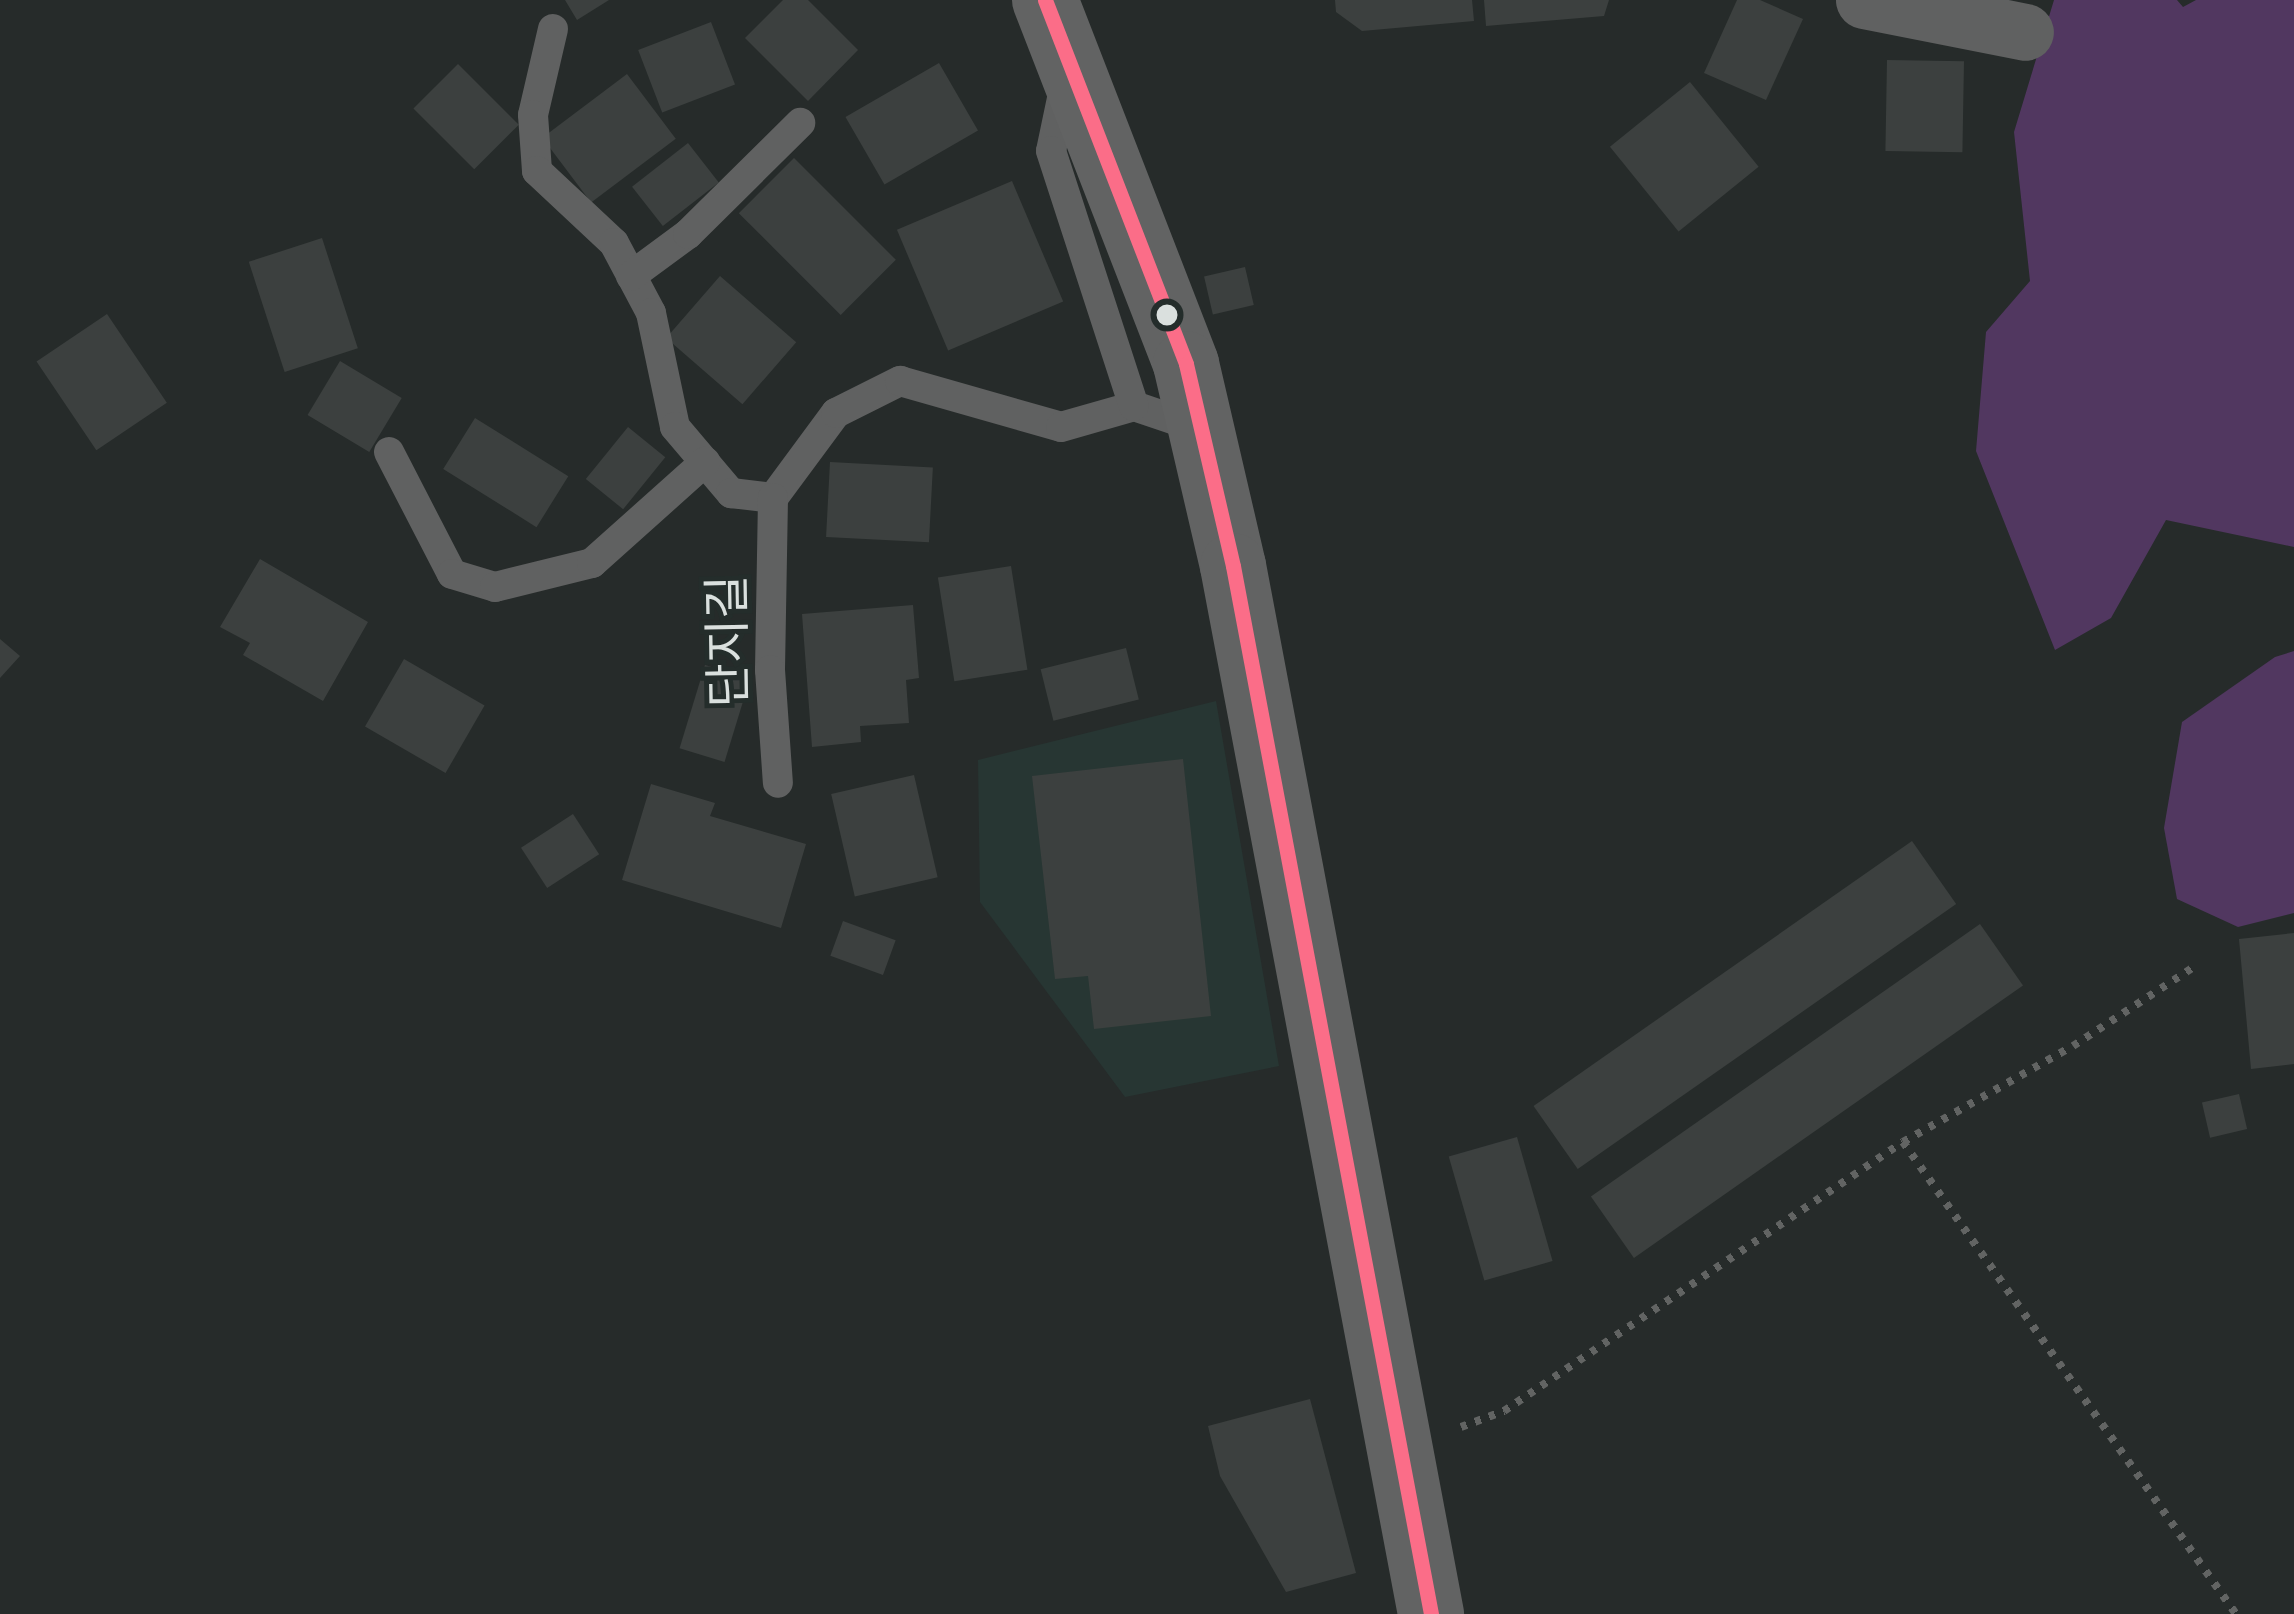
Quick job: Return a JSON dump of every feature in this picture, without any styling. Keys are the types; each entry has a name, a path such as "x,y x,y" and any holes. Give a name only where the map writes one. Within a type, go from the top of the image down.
{"main road":[{"path":"1045,0 1169,310 1202,429 1233,566 1431,1614"}],"street":[{"path":"1864,0 2025,32"}],"lane":[{"path":"553,29 533,115 537,171 614,243 651,313 675,428 731,493 773,498 836,413 900,381 1061,427 1134,406 1202,429"},
{"path":"1070,62 1051,152 1134,406"},
{"path":"631,276 688,234 800,122"},
{"path":"388,452 452,574 495,587 592,563 705,462"},
{"name":"단지길","path":"773,498 770,670 778,784"}],"path":[{"path":"1398,1451 1504,1411 1903,1142 2073,1046 2192,968"},
{"path":"1903,1142 2236,1614"}],"shaded area":[{"path":"2054,0 2177,0 2183,7 2196,0 2294,0 2294,547 2166,520 2111,618 2055,650 1976,451 1986,332 2030,281 2014,132"},
{"path":"2294,651 2294,913 2238,927 2177,899 2164,828 2182,722 2275,657"},
{"path":"1216,701 1279,1066 1125,1097 980,902 978,760"}],"building":[{"path":"565,0 609,0 577,20"},
{"path":"783,0 808,0 858,50 808,101 745,38"},
{"path":"1335,0 1472,0 1474,21 1362,31 1336,12"},
{"path":"1484,0 1609,0 1604,16 1486,26"},
{"path":"1737,0 1760,0 1803,19 1766,100 1704,73"},
{"path":"711,22 735,85 662,113 638,50"},
{"path":"1887,60 1964,61 1962,152 1885,151"},
{"path":"939,63 978,131 884,185 845,117"},
{"path":"458,64 519,125 474,169 413,109"},
{"path":"627,74 676,139 591,202 542,138"},
{"path":"1690,82 1759,167 1679,232 1610,147"},
{"path":"688,143 719,182 663,226 632,187"},
{"path":"794,158 896,260 841,315 739,213"},
{"path":"1012,181 1063,302 948,350 897,230"},
{"path":"322,238 358,348 285,372 249,262"},
{"path":"1245,267 1254,305 1213,314 1204,276"},
{"path":"720,276 796,342 742,404 666,338"},
{"path":"107,314 167,403 96,450 37,362"},
{"path":"340,361 402,398 369,452 308,415"},
{"path":"475,418 568,476 536,527 443,469"},
{"path":"628,427 665,457 623,509 586,479"},
{"path":"830,462 933,467 929,542 826,537"},
{"path":"260,559 368,622 323,701 243,655 250,643 220,627"},
{"path":"1011,566 1027,670 954,681 938,578"},
{"path":"913,605 919,678 906,680 909,723 860,726 861,742 812,747 802,614"},
{"path":"0,639 20,656 0,678"},
{"path":"1126,648 1139,699 1053,721 1041,669"},
{"path":"404,659 485,706 446,773 365,727"},
{"path":"705,665 750,679 725,762 680,748"},
{"path":"1183,759 1211,1016 1094,1029 1088,976 1055,979 1032,776"},
{"path":"914,775 938,877 855,896 831,794"},
{"path":"651,784 715,803 710,816 806,844 781,928 622,880"},
{"path":"573,814 599,854 547,888 521,848"},
{"path":"1912,841 1956,904 1578,1169 1534,1106"},
{"path":"843,921 896,940 883,975 830,956"},
{"path":"1980,924 2023,985 1634,1258 1591,1196"},
{"path":"2294,933 2294,1064 2251,1069 2239,939"},
{"path":"2239,1094 2247,1129 2210,1138 2202,1103"},
{"path":"1517,1137 1553,1261 1484,1281 1449,1157"},
{"path":"1310,1399 1356,1573 1286,1592 1220,1476 1208,1426"}],"transit line":[{"path":"1045,0 1186,364 1233,566 1431,1614"}]}
